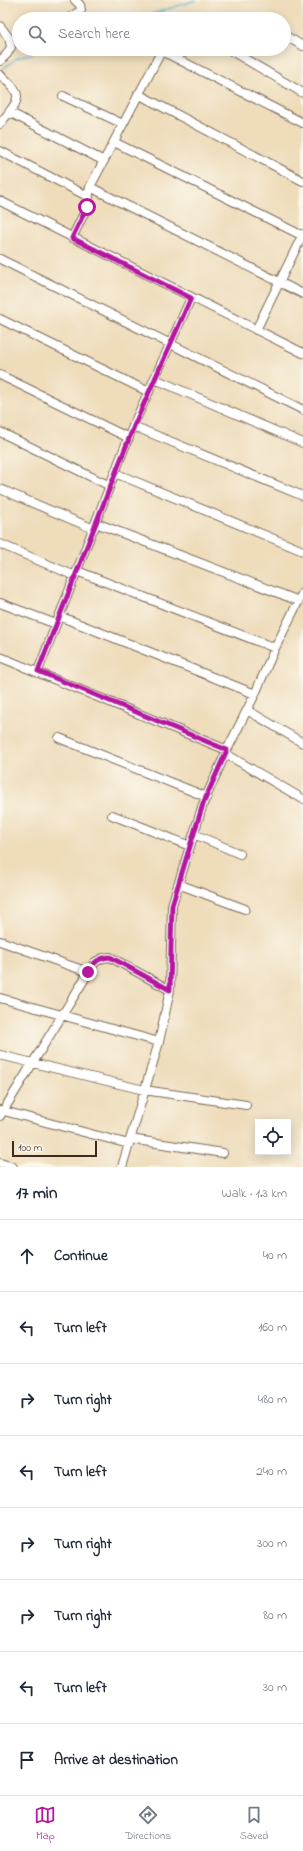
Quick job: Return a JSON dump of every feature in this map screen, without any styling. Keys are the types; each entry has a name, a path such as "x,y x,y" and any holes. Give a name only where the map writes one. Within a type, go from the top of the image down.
{"street":[{"path":"75,0 80,5 81,10 78,12"},
{"path":"0,26 9,38 11,47 7,54"},
{"path":"291,39 303,46"},
{"path":"0,61 12,51"},
{"path":"72,238 87,207 90,187 157,56"},
{"path":"172,56 303,123"},
{"path":"240,56 303,93"},
{"path":"0,75 15,89 18,96 17,102 0,124"},
{"path":"138,94 303,181"},
{"path":"63,96 123,124"},
{"path":"9,112 104,161"},
{"path":"114,142 303,235 256,330"},
{"path":"0,151 89,197"},
{"path":"90,187 303,294"},
{"path":"0,201 303,353"},
{"path":"0,260 303,410"},
{"path":"38,671 129,438 191,298"},
{"path":"0,319 149,392"},
{"path":"0,375 129,438"},
{"path":"154,379 303,443"},
{"path":"134,426 303,496"},
{"path":"0,432 110,486"},
{"path":"115,473 303,551"},
{"path":"0,489 95,526 299,600"},
{"path":"0,544 275,648"},
{"path":"122,1167 159,1042 170,990 172,905 178,884 207,797 275,648 303,592"},
{"path":"0,603 58,620 255,694"},
{"path":"0,656 227,752 303,799"},
{"path":"247,710 303,743"},
{"path":"59,738 207,797"},
{"path":"112,815 190,846"},
{"path":"194,834 240,854"},
{"path":"178,884 245,909"},
{"path":"0,941 88,972"},
{"path":"170,990 110,957 94,962 63,1015 1,1113 130,1141 223,1153"},
{"path":"0,998 159,1042"},
{"path":"0,1055 34,1062 144,1090 246,1105"},
{"path":"0,1163 13,1167"}],"waterway":[{"path":"159,12 196,0"},
{"path":"0,71 17,58 23,56"}],"route":[{"path":"87,207 72,238 191,298 134,426 38,671 227,750 203,804 172,905 170,990 110,957 94,962 88,972"}]}
